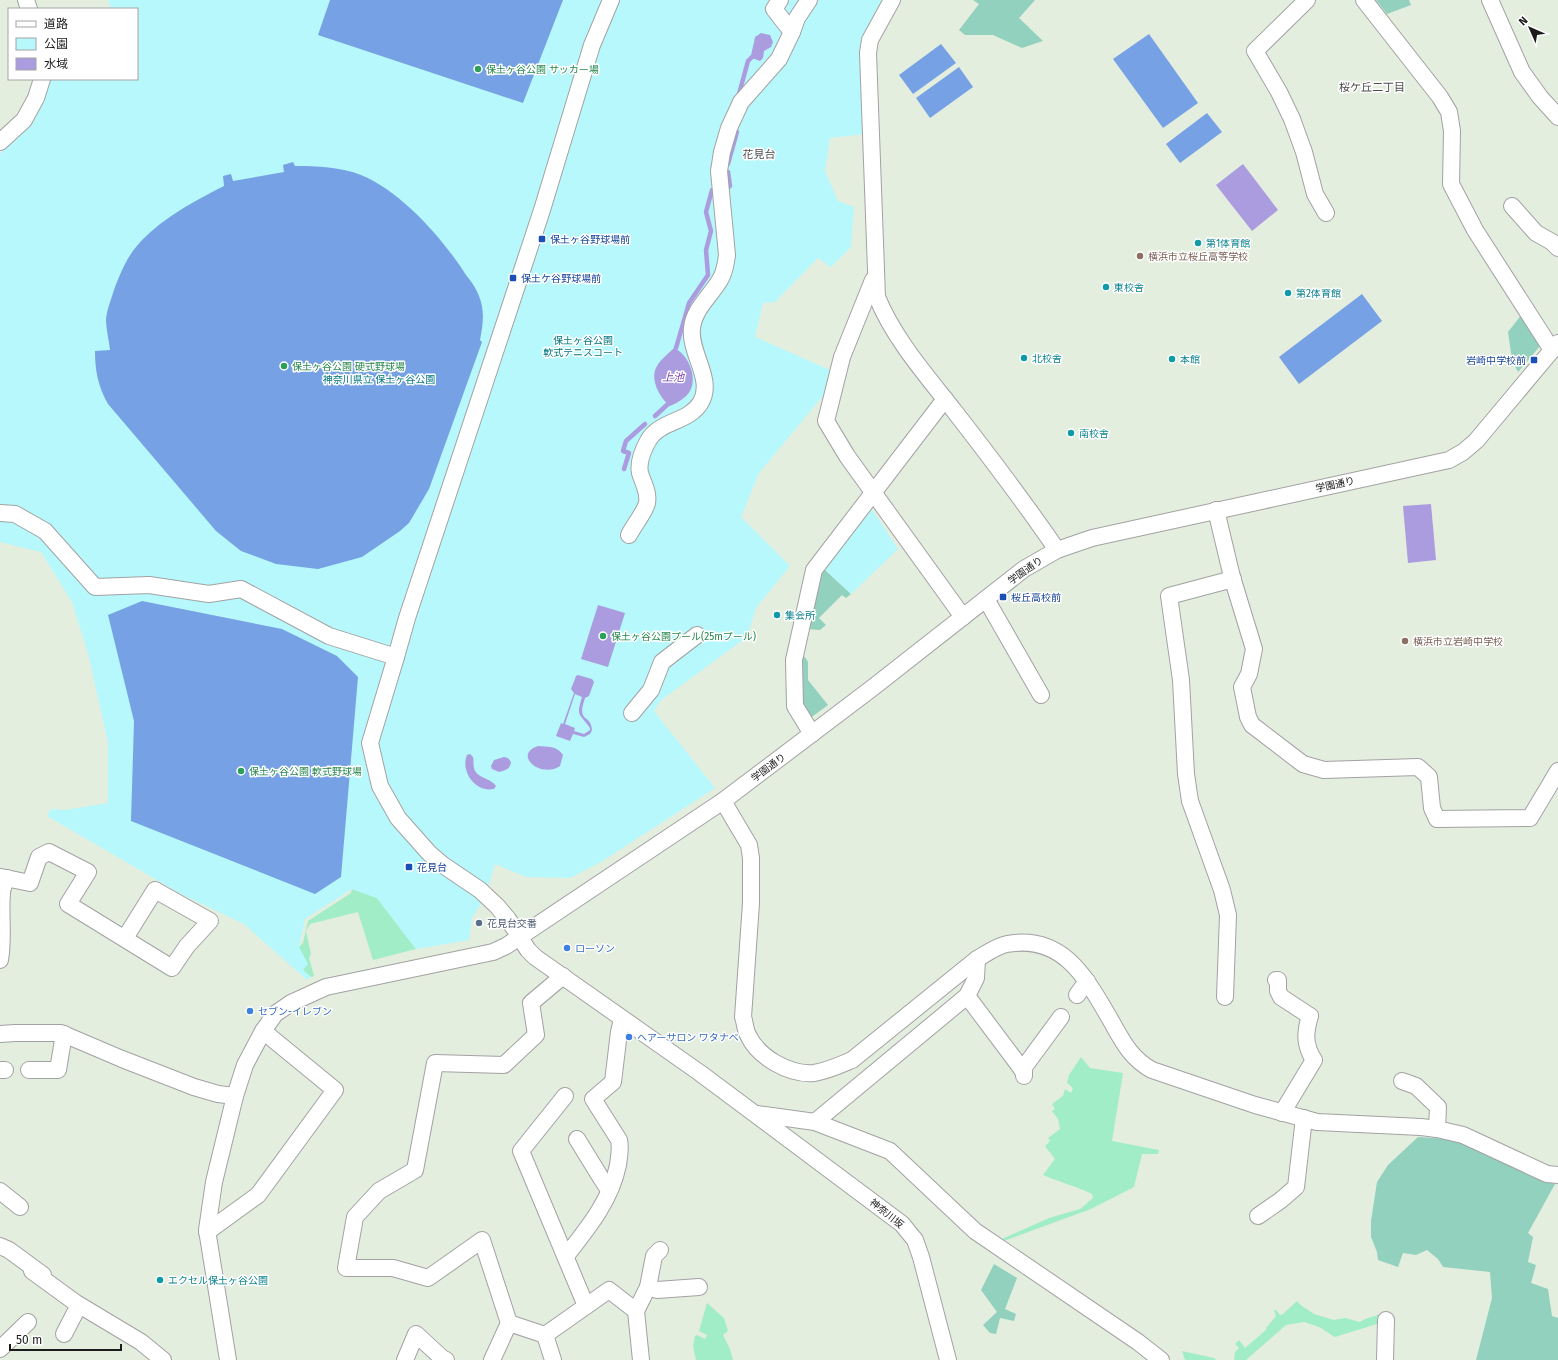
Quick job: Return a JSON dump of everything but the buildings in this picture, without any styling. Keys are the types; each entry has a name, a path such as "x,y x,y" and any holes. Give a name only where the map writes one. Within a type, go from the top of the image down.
{"street":[{"name":"神奈川坂","path":"611,0 592,45 542,210 407,618 370,743 380,786 398,818 429,853 443,865 486,895 508,918 519,938 535,957 564,976 756,1114 902,1224 910,1232 915,1240 921,1257 948,1360"},
{"path":"780,0 774,9 792,32"},
{"path":"629,535 647,503 648,495 640,472 640,466 648,441 659,429 690,414 700,403 703,397 705,384 693,342 692,328 696,313 720,280 726,264 727,255 719,172 722,152 729,128 741,102 779,58 798,18 809,0"},
{"path":"892,0 870,40 868,53 877,297 881,308 906,348 1035,517 1057,550"},
{"path":"1307,0 1254,52 1279,92 1292,119 1304,152 1315,194 1326,212"},
{"path":"1364,0 1440,97 1449,112 1452,131 1451,184 1475,230 1556,347"},
{"path":"1490,0 1522,72 1540,97 1558,117"},
{"path":"0,142 24,120 36,98 42,80"},
{"path":"1512,206 1536,233 1552,242 1558,248"},
{"path":"875,275 842,357 826,421 847,456 963,617"},
{"name":"学園通り","path":"228,1360 207,1232 214,1182 235,1096 245,1065 263,1031 275,1014 291,1003 326,987 493,952 501,949 723,801 812,734 1024,569 1057,550 1092,538 1449,460 1476,441 1556,347"},
{"path":"812,734 795,706 794,660 814,570 945,399"},
{"path":"1216,510 1233,580 1254,649 1249,674 1242,687 1248,717 1252,725 1303,764 1324,770 1418,767 1429,777 1432,808 1437,819 1530,818 1558,770"},
{"path":"0,513 15,514 45,531 95,587 149,585 209,594 241,589 329,636 396,658"},
{"path":"1225,997 1228,915 1199,810 1190,801 1186,774 1181,680 1169,596 1233,580"},
{"path":"986,599 1041,695"},
{"path":"632,713 651,690 662,662 697,635"},
{"path":"723,801 749,845 751,903 743,1017 748,1035 759,1051 775,1062 793,1071 813,1073 835,1068 852,1060 977,959 1006,944 1033,943 1059,953 1072,964 1087,981 1120,1038 1135,1058 1141,1064 1152,1070 1282,1112 1318,1122 1437,1129 1463,1135 1548,1174 1558,1175"},
{"path":"0,960 3,943 1,911 3,878 30,883 38,857 50,852 88,872 68,904 172,968 187,946 210,921 155,890 125,938"},
{"path":"815,1122 967,996 976,978 977,959"},
{"path":"492,1360 509,1323 482,1240 428,1278 393,1268 342,1268 355,1217 379,1191 415,1170 435,1063 504,1066 536,1035 531,1003 564,976"},
{"path":"1276,980 1278,980 1278,992 1281,997 1310,1016 1306,1031 1308,1051 1314,1060 1282,1112"},
{"path":"1077,995 1087,981"},
{"path":"967,996 1023,1073 1061,1017"},
{"path":"566,1256 597,1216 616,1176 621,1148 619,1140 593,1099 613,1082 622,1019"},
{"path":"207,1232 258,1195 334,1090 263,1031"},
{"path":"0,1034 61,1033 119,1058 194,1087 218,1094 235,1096"},
{"path":"29,1070 58,1070 64,1034"},
{"path":"1402,1081 1416,1086 1438,1107 1437,1129"},
{"path":"565,1096 521,1151 586,1306"},
{"path":"756,1114 815,1122 890,1151 975,1231 1138,1342 1161,1360"},
{"path":"1258,1216 1281,1200 1296,1187 1304,1118"},
{"path":"577,1139 609,1190"},
{"path":"0,1191 20,1207"},
{"path":"4,1249 9,1250 61,1289"},
{"path":"641,1360 636,1311 648,1287 654,1256 660,1250"},
{"path":"32,1271 79,1305 141,1342 164,1360"},
{"path":"648,1287 657,1290 699,1287"},
{"path":"545,1335 609,1290 636,1311"},
{"path":"64,1334 79,1305"},
{"path":"107,1316 137,1334 171,1360"},
{"path":"1385,1360 1386,1320"},
{"path":"0,1349 28,1322"},
{"path":"509,1323 545,1335"},
{"path":"405,1360 416,1334 446,1360"},
{"path":"545,1335 553,1360"}],"green space":[{"name":"神奈川県立 保土ヶ谷公園","path":"108,0 886,0 873,18 865,134 830,138 825,171 838,201 854,207 851,247 831,267 818,258 775,302 763,303 755,337 830,370 827,391 759,473 741,517 790,566 756,608 747,637 660,701 654,711 715,788 601,862 570,878 526,877 495,864 485,898 472,918 469,940 416,949 377,898 352,889 305,919 299,947 308,964 303,970 311,977 307,980 244,924 181,894 47,816 51,809 65,810 108,803 108,743 89,657 72,602 41,552 0,542 0,154 34,121 43,101 47,80 138,80 138,8 111,8"},
{"name":"保土ヶ谷公園 サッカー場","path":"330,0 563,0 523,103 318,35"},
{"path":"1149,34 1198,103 1163,128 1113,59"},
{"path":"941,44 956,63 913,94 899,75"},
{"path":"959,67 973,87 930,118 916,98"},
{"path":"1207,113 1222,132 1180,163 1166,144"},
{"name":"保土ヶ谷公園 硬式野球場","path":"293,162 295,166 312,166 353,172 376,182 391,192 406,204 434,232 457,261 478,293 483,313 480,340 482,342 429,489 409,523 400,531 362,557 318,569 276,564 241,551 216,531 108,404 99,385 95,358 95,351 110,350 106,323 108,307 125,264 143,239 168,218 197,200 224,186 223,176 231,174 233,181 284,172 283,165"},
{"path":"1362,294 1382,321 1299,384 1279,357"},
{"path":"871,508 898,549 851,594 823,568"},
{"name":"保土ヶ谷公園 軟式野球場","path":"142,601 282,629 337,656 358,677 341,877 315,894 131,821 134,721 108,615"},
{"path":"352,889 377,898 416,949 373,960 358,912 310,924 306,931 311,954 309,958 314,976 311,977 303,970 299,947 303,943 308,921 351,893"},
{"path":"1081,1057 1090,1068 1123,1073 1112,1141 1159,1150 1158,1154 1142,1154 1134,1187 1091,1209 1004,1241 1002,1239 1049,1218 1080,1209 1093,1198 1092,1194 1086,1191 1043,1175 1055,1159 1045,1146 1050,1141 1048,1138 1060,1129 1058,1119 1052,1111 1055,1109 1052,1104 1063,1096 1065,1089 1071,1093 1073,1088 1067,1083 1069,1075"},
{"path":"1297,1301 1314,1314 1334,1320 1345,1318 1360,1322 1381,1314 1380,1323 1335,1337 1319,1327 1304,1322 1286,1325 1246,1360 1234,1360 1235,1352 1239,1348 1235,1344 1239,1340 1245,1348 1267,1329 1266,1328 1276,1316 1274,1311 1275,1309 1280,1315 1283,1314"},
{"path":"707,1303 724,1318 728,1331 723,1335 730,1349 733,1360 696,1360 693,1346 695,1336 697,1335 705,1339 707,1335 699,1331"},
{"path":"1182,1351 1214,1358 1216,1360 1185,1360"}],"shaded area":[{"path":"973,0 1035,0 1019,18 1043,41 1022,48 993,35 965,35 959,30 979,4"},
{"path":"1376,0 1409,0 1411,5 1387,14"},
{"path":"1522,314 1540,346 1518,372 1512,360 1508,332"},
{"path":"823,568 851,594 846,598 842,595 819,618 826,625 820,630 807,629 819,575"},
{"path":"801,657 805,657 808,662 808,680 828,705 809,719 801,709"},
{"path":"1418,1137 1448,1139 1469,1146 1531,1175 1555,1184 1528,1233 1533,1237 1528,1262 1536,1265 1531,1283 1548,1289 1552,1316 1558,1318 1558,1360 1476,1360 1492,1298 1490,1272 1443,1267 1438,1259 1427,1250 1416,1255 1403,1253 1398,1267 1378,1260 1377,1252 1371,1237 1371,1221 1377,1182 1388,1165"},
{"path":"994,1264 1017,1278 1005,1309 1016,1314 1014,1321 1000,1318 996,1334 990,1333 983,1325 997,1312 981,1290"}],"water":[{"path":"761,33 770,35 773,42 771,47 764,51 763,58 760,61 752,58 751,56 755,37"},
{"path":"1243,164 1278,210 1252,231 1216,185"},
{"name":"上池","path":"674,348 684,355 690,366 693,379 688,394 670,406 659,393 654,377 659,363"},
{"path":"1431,504 1436,560 1408,563 1403,506"},
{"name":"保土ヶ谷公園プール(25mプール)","path":"598,605 625,613 608,667 581,659"},
{"path":"578,675 592,679 594,682 589,696 585,698 582,712 589,721 592,730 590,734 584,737 573,734 570,741 556,736 561,723 563,724 574,693 571,689 576,676","holes":["575,694 582,697 579,711 590,728 590,730 584,734 574,731 575,728 565,724"]},
{"path":"538,746 552,747 558,750 563,755 560,766 545,770 532,764 528,755 531,750"},
{"path":"470,754 473,757 475,771 494,783 496,786 494,789 481,788 471,780 465,762 467,755"},
{"path":"504,757 508,758 511,762 508,768 499,772 492,769 491,766 494,760"}],"waterway":[{"path":"739,94 748,61 752,57"},
{"path":"728,164 737,132"},
{"path":"726,189 730,186 728,172"},
{"path":"676,348 689,303 708,275 706,250 711,231 706,212 712,190"},
{"path":"655,416 668,404"},
{"path":"624,469 629,453 623,451 626,441 645,424"}],"place":[{"name":"保土ヶ谷公園 サッカー場","path":"478,69"},
{"name":"保土ヶ谷野球場前","path":"542,239"},
{"name":"第1体育館","path":"1198,243"},
{"name":"横浜市立桜丘高等学校","path":"1140,256"},
{"name":"保土ケ谷野球場前","path":"513,278"},
{"name":"東校舎","path":"1106,287"},
{"name":"第2体育館","path":"1288,293"},
{"name":"北校舎","path":"1024,358"},
{"name":"本館","path":"1172,359"},
{"name":"岩崎中学校前","path":"1534,360"},
{"name":"保土ヶ谷公園 硬式野球場","path":"284,366"},
{"name":"南校舎","path":"1071,433"},
{"name":"桜丘高校前","path":"1003,597"},
{"name":"集会所","path":"777,615"},
{"name":"保土ヶ谷公園プール(25mプール)","path":"603,636"},
{"name":"横浜市立岩崎中学校","path":"1405,641"},
{"name":"保土ヶ谷公園 軟式野球場","path":"241,771"},
{"name":"花見台","path":"409,867"},
{"name":"花見台交番","path":"479,923"},
{"name":"ローソン","path":"567,948"},
{"name":"セブン-イレブン","path":"250,1011"},
{"name":"ヘアーサロン ワタナベ","path":"629,1037"},
{"name":"エクセル保土ヶ谷公園","path":"160,1280"}],"district":[{"name":"桜ケ丘二丁目","path":"1372,87"},
{"name":"花見台","path":"759,154"}],"park label":[{"name":"保土ヶ谷公園 軟式テニスコート","path":"583,346"}]}
